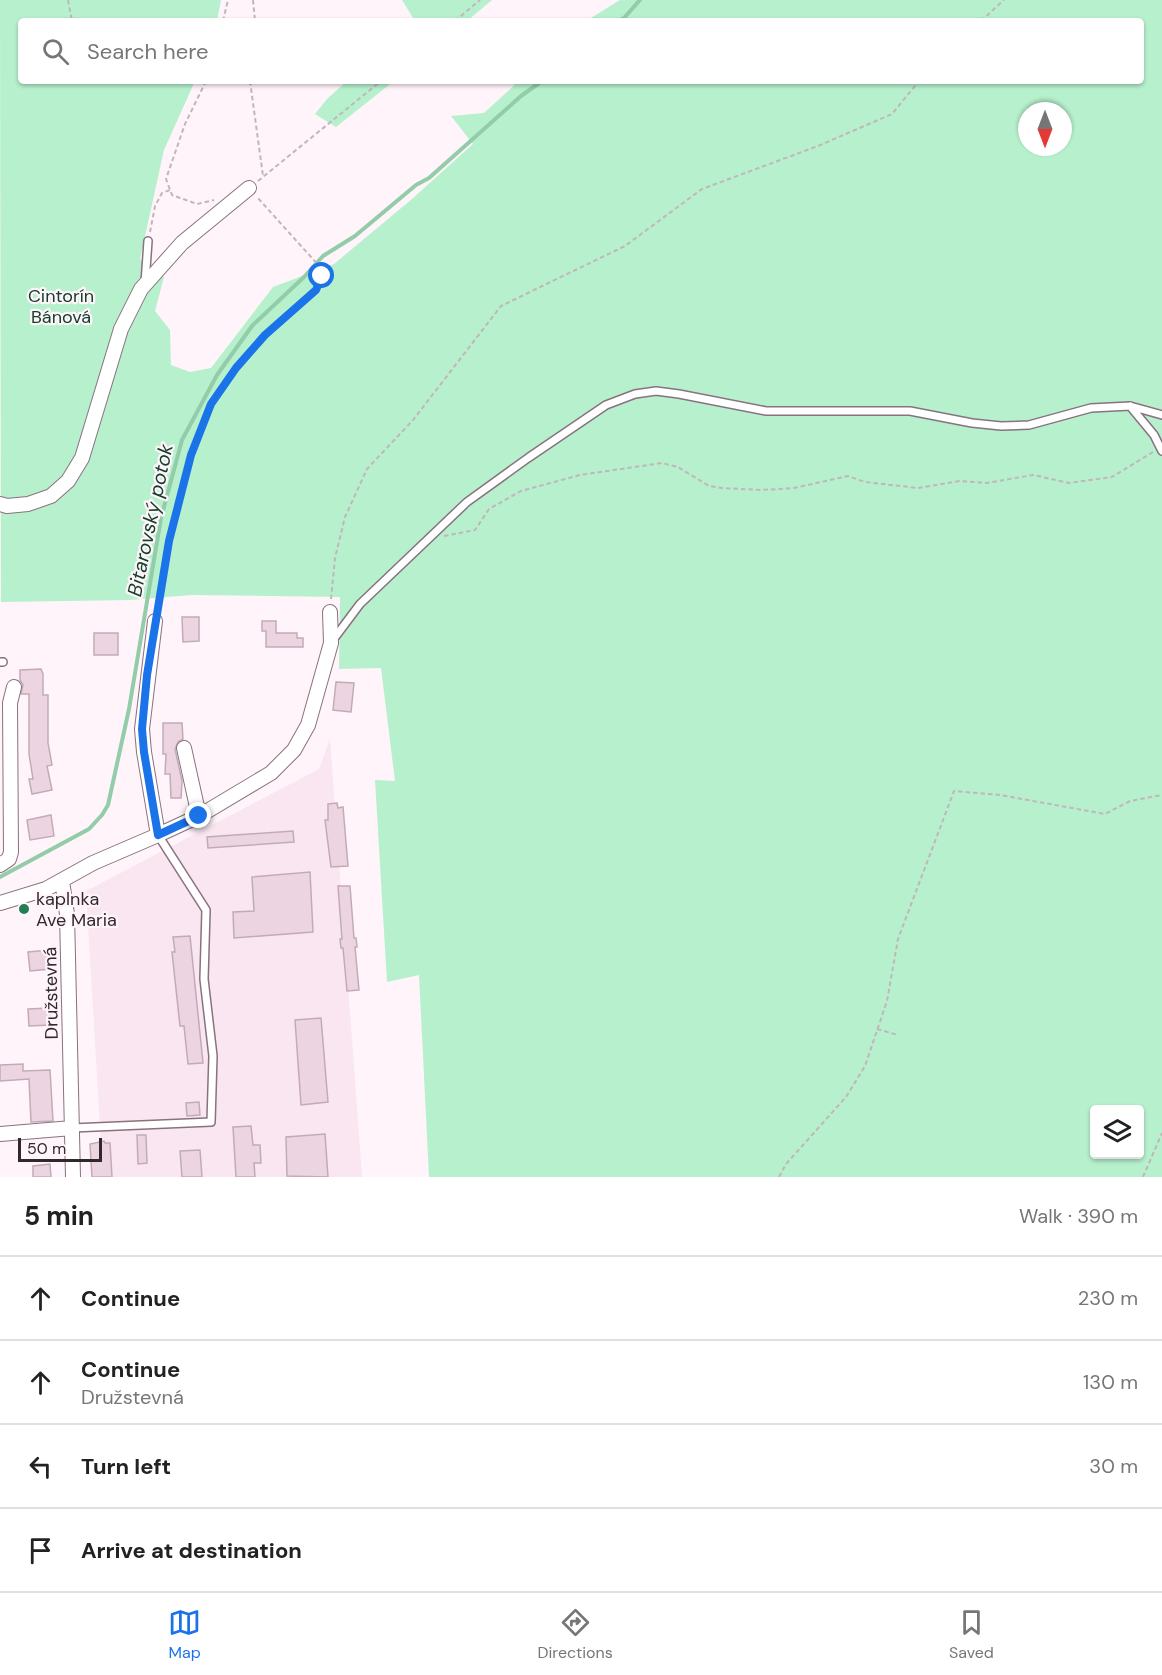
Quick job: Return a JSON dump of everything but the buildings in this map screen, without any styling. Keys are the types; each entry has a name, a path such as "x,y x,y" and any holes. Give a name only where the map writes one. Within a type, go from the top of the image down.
{"street":[{"path":"0,504 7,506 28,504 51,496 68,481 82,458 121,329 145,285 182,243 249,188"},
{"path":"3,898 46,889 93,863 199,816 271,773 294,750 308,725 332,643 330,612"},
{"path":"155,621 142,729 158,835"},
{"path":"0,866 9,859 10,852 10,703 14,687"},
{"path":"184,748 199,816"},
{"name":"Družstevná","path":"62,881 67,914 73,1177"},
{"path":"0,1134 72,1128"}],"lane":[{"path":"145,285 148,241"},
{"path":"332,643 343,624 360,604 467,502 606,405 635,394 656,391 766,411 910,411 1001,426 1029,424 1091,408 1130,406 1162,414"},
{"path":"1130,406 1154,435 1162,451"},
{"path":"72,1128 211,1122 213,1056 204,979 206,910 158,835"}],"path":[{"path":"68,0 71,18"},
{"path":"225,18 228,0"},
{"path":"253,0 255,18"},
{"path":"459,18 480,0"},
{"path":"984,18 1004,0"},
{"path":"205,84 185,124 166,179 172,195 197,204 217,200"},
{"path":"250,84 263,176"},
{"path":"155,621 169,541 191,455 211,404 236,368 265,335 316,290 322,276 320,267 249,188 377,84"},
{"path":"330,612 335,558 345,517 367,469 413,420 501,306 625,246 702,189 818,146 892,114 917,84"},
{"path":"148,241 155,206 162,193 170,190"},
{"path":"429,538 469,533 475,530 489,509 521,491 580,475 662,463 678,467 709,486 722,488 761,490 794,488 848,476 865,482 918,488 960,481 986,483 1033,475 1068,483 1112,477 1152,453 1162,451"},
{"path":"779,1177 786,1164 846,1097 865,1066 887,1001 898,939 954,791 999,795 1105,814 1130,801 1162,795"},
{"path":"877,1029 898,1035"},
{"path":"1143,1177 1162,1133"}],"shaded area":[{"path":"330,739 362,1177 103,1177 86,891 319,769"}],"green space":[{"name":"Cintorín Bánová","path":"0,0 221,0 218,18 18,18 18,84 194,84 164,150 140,259 164,277 155,311 170,330 171,365 190,372 211,368 273,287 334,264 473,144 451,116 484,113 516,84 1144,84 1144,18 591,18 620,0 1162,0 1162,1177 429,1177 419,975 387,982 375,780 395,781 381,668 339,669 340,597 191,595 130,600 1,602"},
{"path":"402,0 492,0 471,18 413,18"},
{"path":"344,84 390,84 336,127 315,114"}],"waterway":[{"name":"Bitarovský potok","path":"624,18 640,0"},
{"name":"Bitarovský potok","path":"0,877 89,829 108,805 129,709 161,518 182,440 217,375 252,326 323,256 355,236 416,185 429,178 521,96 538,84"}],"place":[{"name":"kaplnka Ave Maria","path":"24,909"}],"route":[{"path":"199,816 158,835 144,752 142,729 147,675 169,541 191,455 211,404 236,368 265,335 316,290 322,276"}]}
